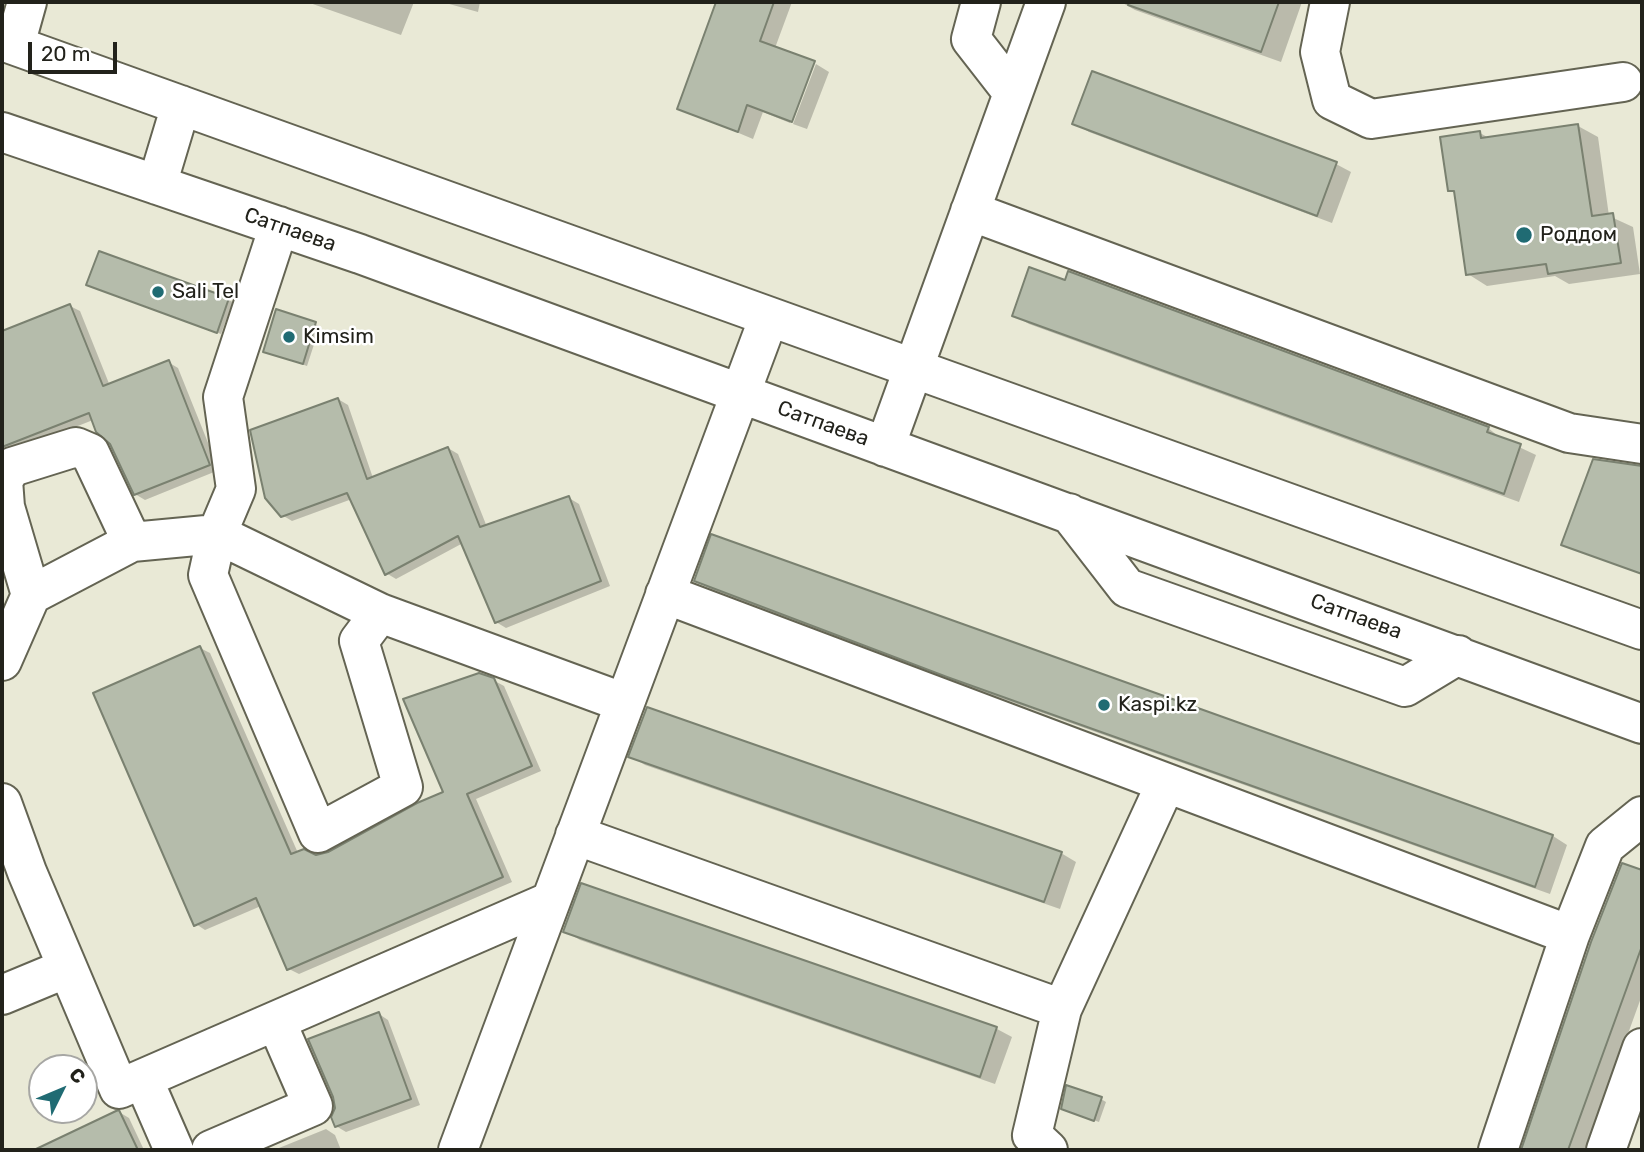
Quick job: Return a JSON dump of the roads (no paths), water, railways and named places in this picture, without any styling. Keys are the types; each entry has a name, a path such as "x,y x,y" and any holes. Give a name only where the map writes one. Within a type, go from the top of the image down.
{"street":[{"path":"27,2 8,43 1642,630"},
{"path":"981,2 971,39 1013,93"},
{"path":"885,447 1046,2"},
{"path":"1330,2 1320,52 1332,100 1371,119 1623,82"},
{"path":"157,185 181,105"},
{"name":"Сатпаева","path":"2,132 279,226 1642,724"},
{"path":"970,211 1569,433 1642,444"},
{"path":"279,226 223,397 236,489 218,534 208,575 318,833 403,787 359,641 380,613"},
{"path":"458,1150 769,317"},
{"path":"31,595 5,508 3,480 12,467 76,447 90,453 132,542"},
{"path":"1069,513 1127,588 1405,687 1458,655"},
{"path":"2,661 31,595 132,542 218,534 380,613 625,702"},
{"path":"665,594 1570,935"},
{"path":"1048,1150 1032,1135 1062,1010 1166,783"},
{"path":"2,803 14,877 67,968 119,1089 551,901"},
{"path":"1497,1150 1570,935 1605,846 1642,816"},
{"path":"576,835 1062,1010"},
{"path":"2,995 67,968"},
{"path":"211,1150 313,1106 276,1021"},
{"path":"1606,1150 1642,1048"},
{"path":"143,1079 174,1150"}],"place":[{"name":"Роддом","path":"1524,235"},
{"name":"Sali Tel","path":"158,292"},
{"name":"Kimsim","path":"289,337"},
{"name":"Kaspi.kz","path":"1104,705"}]}
